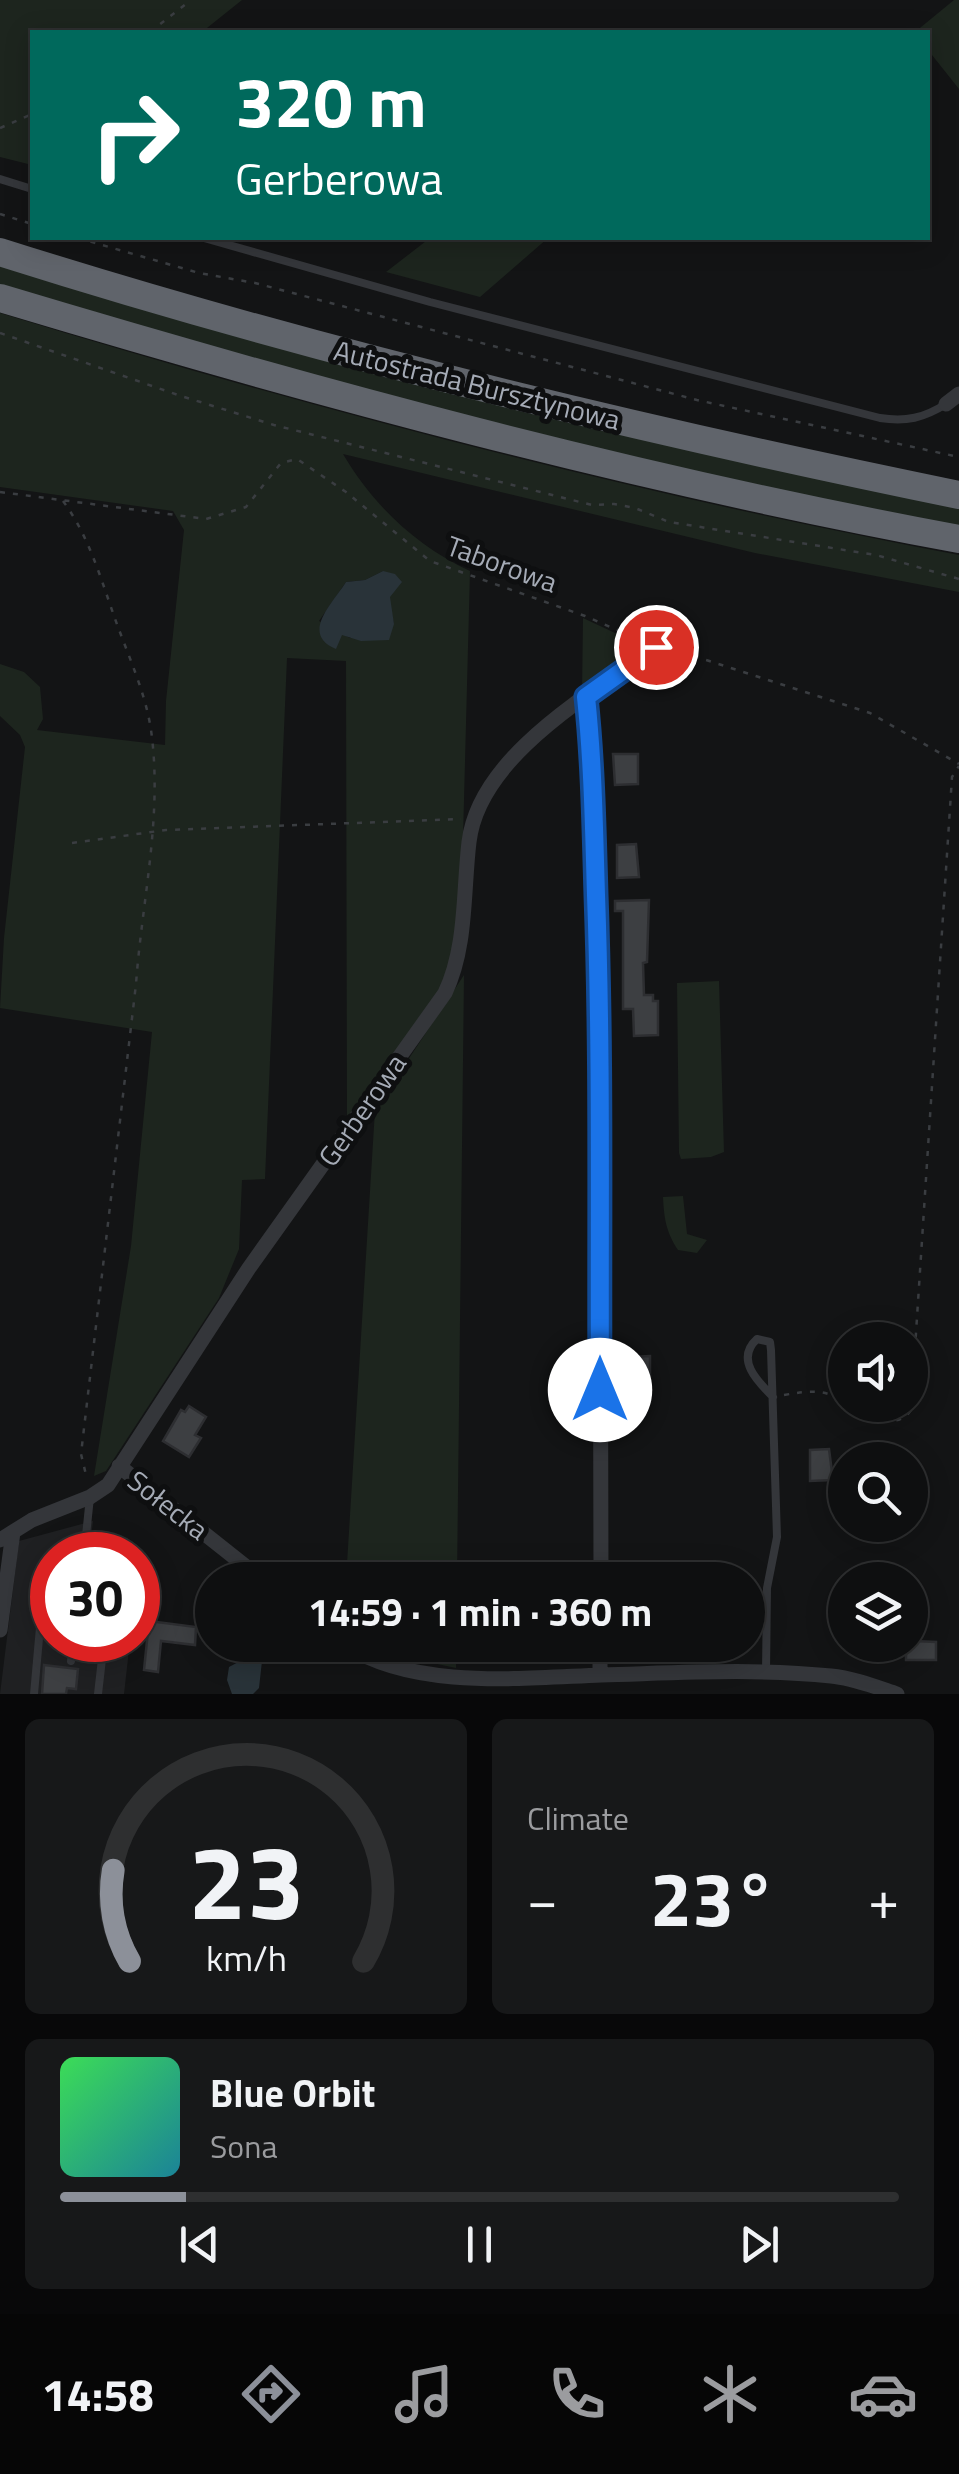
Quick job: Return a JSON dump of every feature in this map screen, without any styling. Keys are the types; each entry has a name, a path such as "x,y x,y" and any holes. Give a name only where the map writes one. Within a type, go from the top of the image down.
{"highway":[{"name":"Autostrada Bursztynowa","path":"0,252 418,372 726,446 959,494"},
{"name":"Autostrada Bursztynowa","path":"0,298 296,385 525,445 959,539"}],"street":[{"name":"Gerberowa","path":"6,1536 108,1485 256,1259 444,993 455,972 459,948 472,820 488,789 533,738 656,647"},
{"path":"586,697 599,975 600,1562"},
{"name":"Sołecka","path":"119,1466 241,1562"},
{"path":"0,1630 6,1536"},
{"path":"383,1662 486,1680 766,1673 835,1676 897,1694"},
{"path":"600,1662 600,1676"},
{"path":"834,1694 835,1676"}],"lane":[{"path":"0,180 30,188"},
{"path":"211,240 430,302 880,418 921,418 953,399"},
{"path":"766,1673 766,1588 776,1537 773,1397 770,1342 758,1339 748,1351 748,1362 757,1382 773,1397"},
{"path":"87,1532 92,1496"},
{"path":"34,1694 37,1662"},
{"path":"98,1694 102,1662"}],"path":[{"path":"153,30 191,0"},
{"path":"0,128 30,115"},
{"path":"0,214 30,223"},
{"path":"85,240 199,273 255,282 697,400 959,457"},
{"path":"0,332 222,409 475,478 592,505 635,508 669,522 900,560 959,578"},
{"name":"Taborowa","path":"0,492 206,519 246,507 281,463 297,459 346,492 430,560 585,616 656,647 664,646 870,713 959,765"},
{"path":"63,501 83,528 142,695 152,742 153,831 81,1454 92,1496"},
{"path":"917,1322 952,776 959,765"},
{"path":"72,843 153,831 354,821 472,820"},
{"path":"773,1397 817,1390 828,1393"}],"shaded area":[{"path":"0,0 242,0 204,30 30,30 30,164 0,157"},
{"path":"959,0 959,89 930,53 930,30 917,30"},
{"path":"427,240 546,240 480,297 386,272"},
{"path":"0,261 959,504 959,529 547,440 0,288"},
{"path":"0,313 476,448 716,505 959,555 959,592 755,553 343,454 368,490 398,522 432,549 470,571 462,876 454,950 440,990 347,1120 346,661 287,658 265,1179 242,1180 239,1249 219,1298 106,1471 94,1476 131,1246 152,1032 0,1008 25,747 20,735 0,716 0,664 24,672 40,687 43,719 37,730 165,745 184,530 173,511 0,487","holes":["383,571 394,624 350,638 319,621 346,582 365,580"]},
{"path":"383,571 395,574 402,582 390,597 394,624 389,640 361,641 342,635 336,649 326,643 320,635 322,618 346,582 365,580"},
{"path":"583,618 645,647 582,693"},
{"path":"464,975 457,1562 347,1562 375,1110"},
{"path":"719,981 724,1152 681,1159 677,983"},
{"path":"683,1196 687,1234 707,1240 697,1253 678,1250 666,1225 663,1197"},
{"path":"93,1521 92,1532 52,1532"},
{"path":"30,1538 30,1662 128,1662 124,1694 0,1694 19,1541"},
{"path":"238,1662 262,1662 259,1688 253,1694 232,1694 227,1680 229,1667"},
{"path":"428,1662 456,1662 456,1668"}],"building":[{"path":"613,754 638,754 638,784 615,785"},
{"path":"636,844 639,877 617,878 617,845"},
{"path":"649,900 644,995 653,995 653,1001 658,1001 658,1035 634,1036 633,1009 623,1009 623,911 615,911 615,901"},
{"path":"650,1356 650,1402 625,1403 628,1357"},
{"path":"189,1406 206,1417 195,1435 201,1438 189,1457 163,1441 181,1410 185,1412"},
{"path":"828,1449 828,1480 810,1481 810,1450"},
{"path":"160,1622 195,1627 195,1645 161,1641 160,1651"},
{"path":"928,1642 936,1642 936,1660 928,1660"},
{"path":"145,1662 159,1662 158,1672 144,1670"},
{"path":"44,1665 78,1669 76,1689 67,1688 66,1694 42,1694"}],"route":[{"path":"600,1390 599,975 586,697 656,647"}]}
